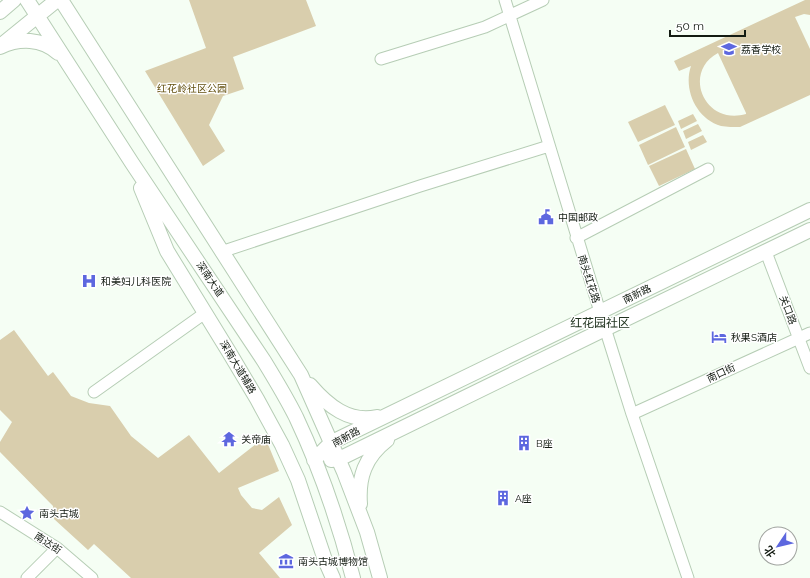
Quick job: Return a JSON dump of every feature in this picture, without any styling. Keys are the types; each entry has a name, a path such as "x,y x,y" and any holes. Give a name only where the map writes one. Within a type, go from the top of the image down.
{"main road":[{"path":"0,12 14,0"},
{"name":"深南大道","path":"27,0 132,163 264,361 296,416 332,506 353,578"},
{"path":"0,46 57,0"},
{"path":"61,0 301,375 330,406 348,416 363,419 392,414"},
{"path":"0,46 22,41 32,41 45,44 56,50 66,60"},
{"name":"深南大道辅路","path":"132,163 158,233 167,251 257,399 282,445 298,480 332,578"},
{"name":"南新路","path":"314,460 332,442 810,210"},
{"name":"南新路","path":"314,460 339,460 810,230"},
{"path":"301,375 332,442 366,532 380,578"},
{"path":"366,532 360,505 359,490 361,478 370,459 376,451 382,444 400,430"}],"street":[{"name":"南头红花路","path":"505,0 576,238 632,414 688,578"},
{"path":"381,59 485,27 543,0"},
{"path":"221,252 420,186 549,146"},
{"path":"576,238 708,169"},
{"name":"关口路","path":"766,252 810,368"},
{"path":"94,392 205,313"},
{"name":"南口街","path":"632,414 810,333"},
{"name":"南达街","path":"0,512 57,548 92,578"},
{"path":"27,578 57,548"}],"green space":[{"name":"红花岭社区公园","path":"189,0 306,0 316,26 233,57 244,89 223,96 209,125 225,151 203,166 145,71 206,48"},
{"path":"805,0 810,0 810,15 804,14 795,17 810,49 810,95 740,127 721,126 712,122 698,110 690,93 689,75 691,66 679,71 674,61","holes":["718,53 746,113 731,116 719,112 709,105 703,95 700,84 701,72 707,62"]},
{"path":"665,105 675,125 638,142 628,122"},
{"path":"693,114 697,121 681,129 678,121"},
{"path":"698,124 702,131 686,139 683,131"},
{"path":"676,127 685,147 648,165 639,145"},
{"path":"703,135 707,142 691,150 688,142"},
{"path":"686,149 695,169 659,186 649,166"},
{"path":"14,330 48,376 53,372 71,396 89,403 110,406 131,436 158,458 189,435 219,473 265,437 279,471 238,488 241,495 252,508 262,510 279,497 292,525 259,553 280,578 131,578 94,544 88,550 54,519 53,506 0,452 0,442 12,422 0,410 0,340"}],"place":[{"name":"荔香学校","path":"729,49"},
{"name":"中国邮政","path":"546,217"},
{"name":"和美妇儿科医院","path":"89,281"},
{"name":"秋果S酒店","path":"719,337"},
{"name":"关帝庙","path":"229,439"},
{"name":"B座","path":"524,443"},
{"name":"A座","path":"503,498"},
{"name":"南头古城","path":"27,513"},
{"name":"南头古城博物馆","path":"286,561"}],"district":[{"name":"红花园社区","path":"600,323"}]}
